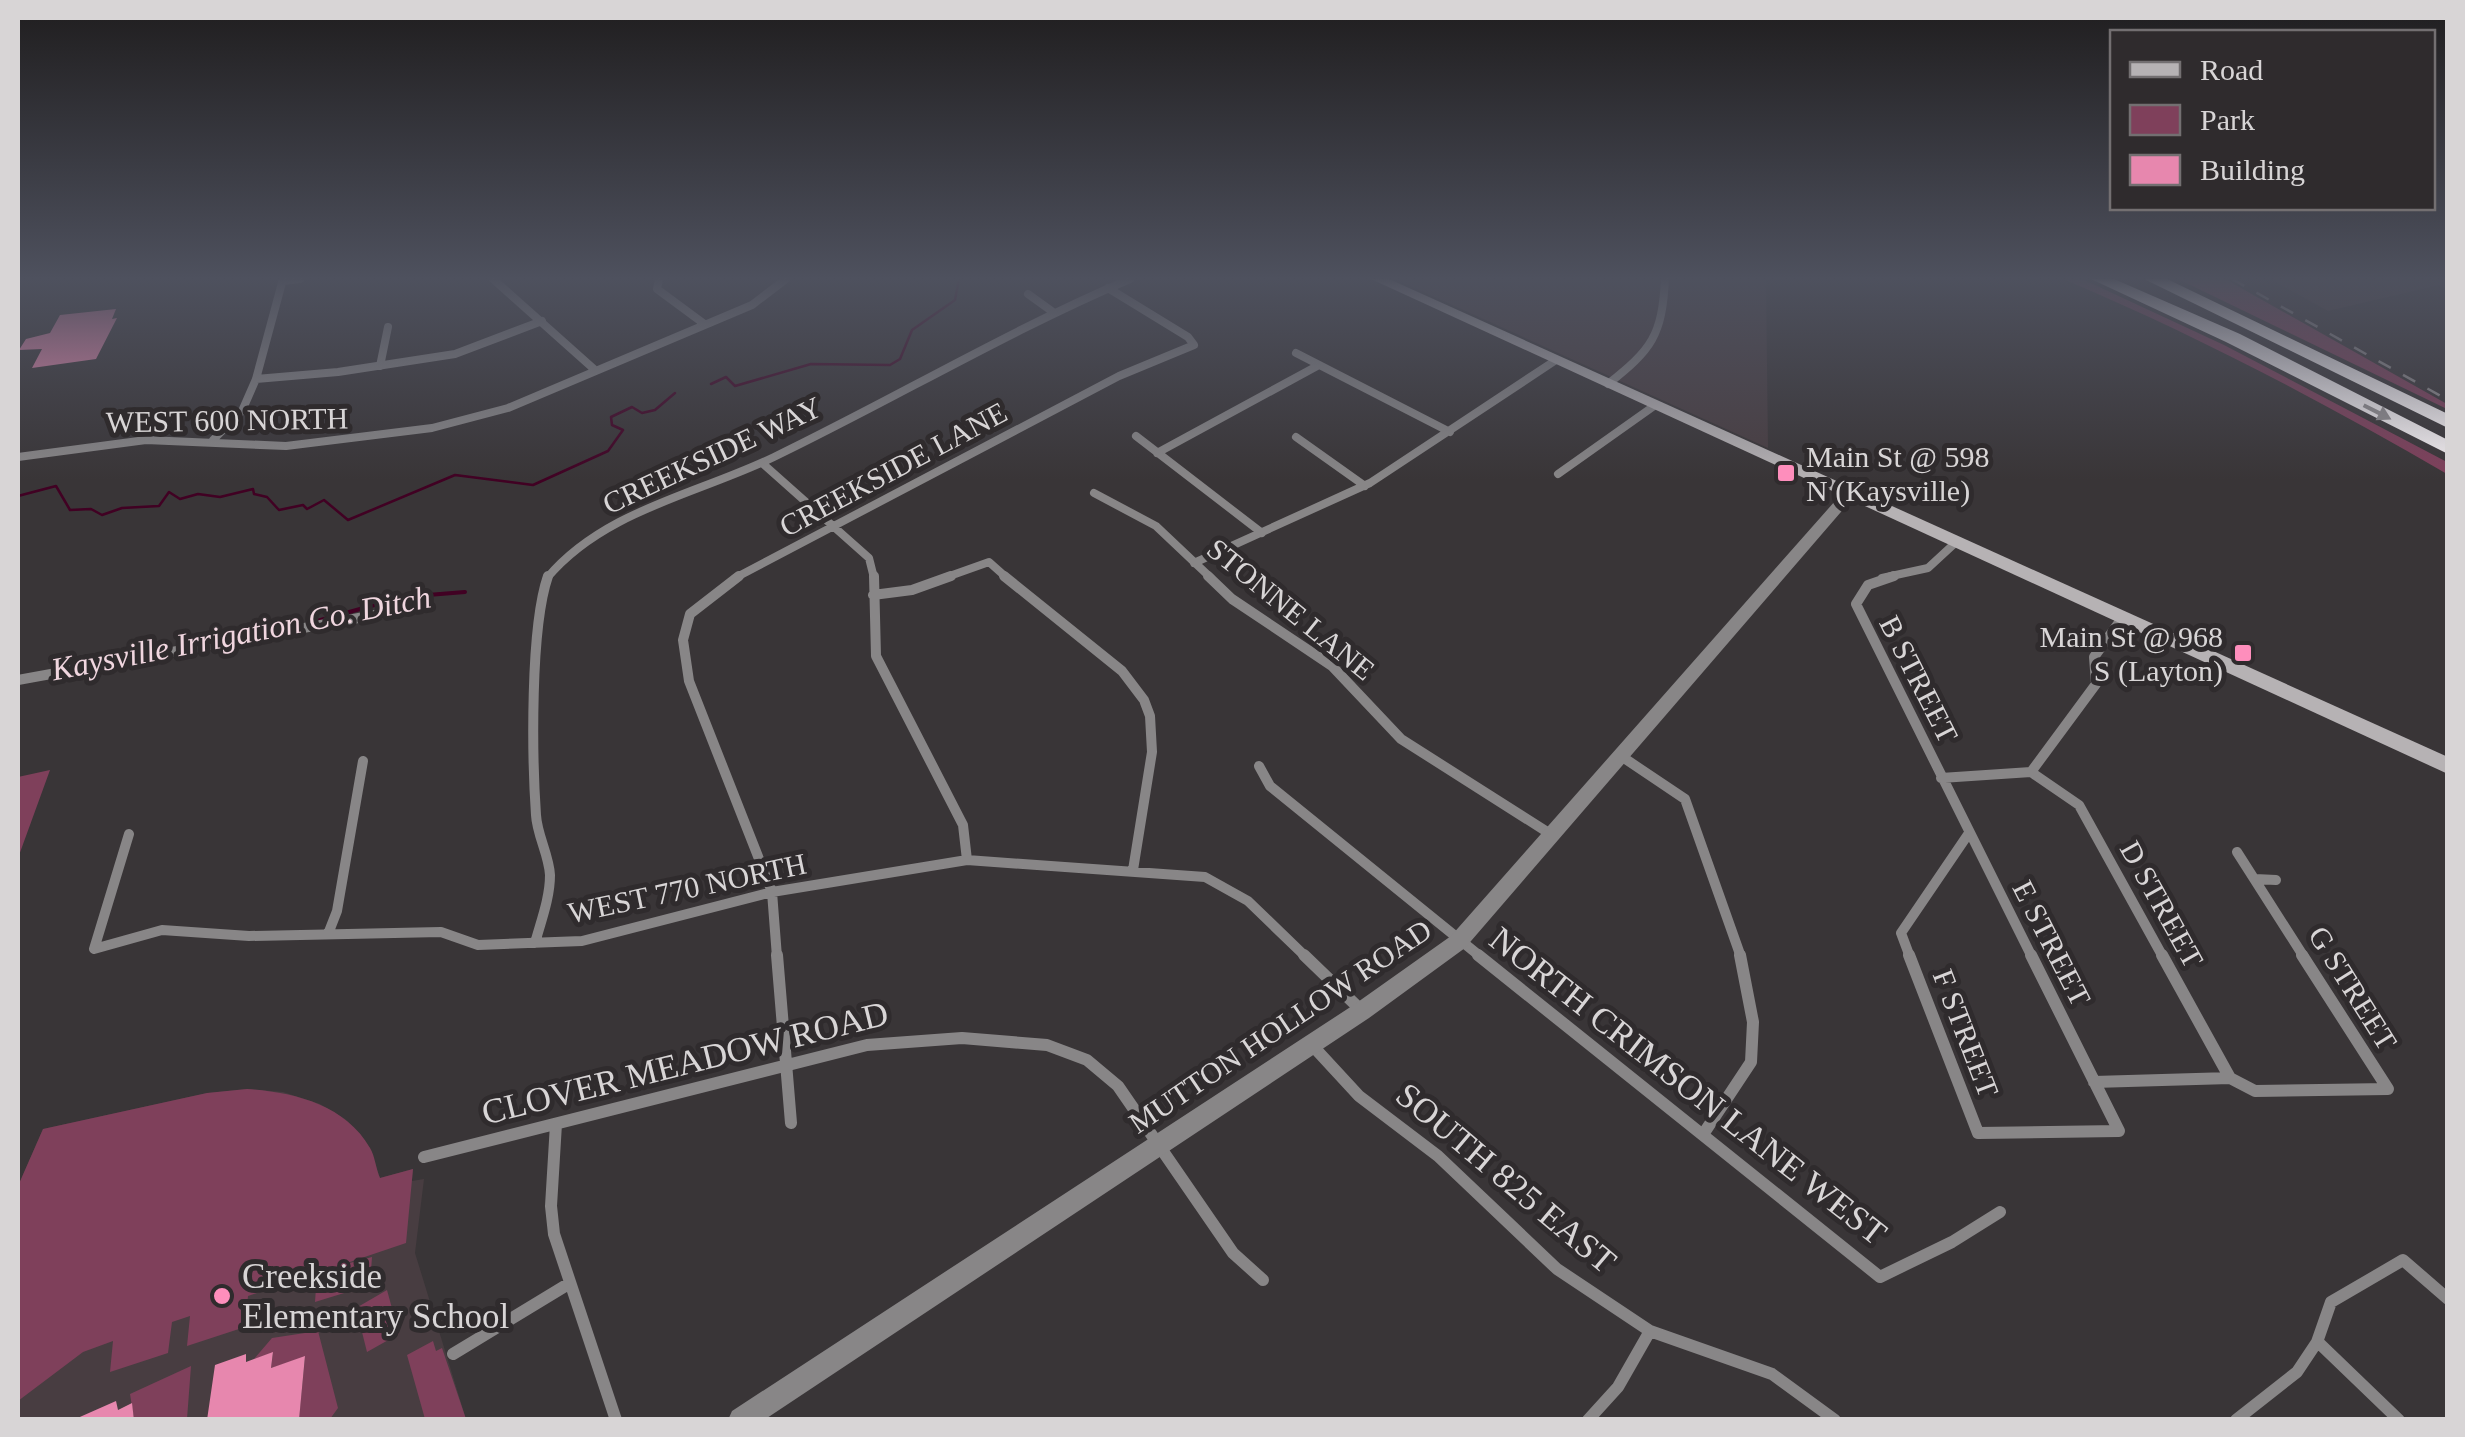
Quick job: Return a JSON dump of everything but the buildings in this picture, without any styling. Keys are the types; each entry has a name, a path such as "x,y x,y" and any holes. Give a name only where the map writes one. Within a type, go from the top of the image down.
{"highway":[{"path":"2249,346 2448,448"},
{"path":"2291,346 2448,422"}],"main road":[{"path":"1525,346 2448,766"}],"street":[{"path":"213,440 242,411 265,346"},
{"path":"380,366 384,346"},
{"path":"256,379 380,366 455,354 476,346"},
{"path":"570,346 596,370"},
{"name":"WEST 600 NORTH","path":"18,457 146,440 326,444 432,428 508,408 651,346"},
{"name":"CREEKSIDE WAY","path":"535,943 547,902 550,873 536,819 535,740 540,600 548,576 595,537 647,508 762,462 986,346"},
{"name":"CREEKSIDE LANE","path":"772,892 689,681 683,640 690,614 728,582 833,524 1119,376 1191,346"},
{"path":"1608,384 1653,346"},
{"path":"1296,353 1450,432"},
{"path":"1194,563 1365,486 1556,360"},
{"path":"1157,452 1320,365"},
{"path":"1558,474 1654,406"},
{"path":"1136,436 1262,533"},
{"path":"1296,437 1365,486"},
{"path":"762,462 870,558 874,566 876,656 963,825 967,860"},
{"name":"STONNE LANE","path":"1094,493 1156,526 1232,598 1332,666 1401,739 1552,835"},
{"name":"MUTTON HOLLOW ROAD","path":"741,1420 1362,1010 1458,942 1848,495"},
{"name":"B STREET","path":"1941,778 1856,604 1858,597 1884,575 1926,570 1954,544"},
{"path":"873,595 912,590 989,562 1142,692 1150,717 1151,752 1133,870"},
{"path":"18,680 397,611"},
{"path":"1941,778 2031,772 2096,684 2094,656 2123,617"},
{"path":"1620,756 1685,800 1742,961 1752,1022 1751,1062 1704,1133"},
{"path":"328,934 337,911 362,761"},
{"name":"NORTH CRIMSON LANE WEST","path":"1259,766 1270,786 1458,942 1704,1133 1880,1277 1952,1242 2000,1212"},
{"name":"D STREET","path":"2031,772 2078,805 2230,1078"},
{"name":"E STREET","path":"1941,778 2118,1131"},
{"name":"F STREET","path":"1969,832 1901,932 1978,1133 2118,1131"},
{"name":"WEST 770 NORTH","path":"129,834 94,949 162,930 249,936 441,932 478,945 614,935 772,892 967,860 1205,877 1248,901 1362,1010"},
{"name":"G STREET","path":"2230,1078 2255,1091 2388,1088 2238,852"},
{"path":"2255,880 2276,880"},
{"path":"772,892 791,1123"},
{"name":"CLOVER MEADOW ROAD","path":"424,1157 867,1045 962,1038 1047,1045 1087,1060 1118,1086 1233,1252 1263,1280"},
{"name":"SOUTH 825 EAST","path":"1311,1044 1359,1096 1438,1156 1557,1269 1650,1331 1772,1374 1836,1420"},
{"path":"2094,1082 2230,1078"},
{"path":"556,1124 551,1206 554,1234 616,1420"},
{"path":"2236,1420 2281,1391 2320,1344 2332,1302 2403,1260 2448,1298"},
{"path":"453,1354 570,1283"},
{"path":"1588,1420 1618,1387 1650,1331"},
{"path":"2320,1344 2399,1420"}],"shaded area":[{"path":"1543,346 1767,346 1768,448"},
{"name":"Creekside Elementary School","path":"247,1089 283,1092 320,1104 345,1119 370,1148 380,1178 413,1169 412,1181 424,1179 415,1253 466,1419 18,1420 18,1186 43,1129 207,1093"}],"green space":[{"path":"2209,346 2226,346 2447,462 2447,474 2353,421"},
{"path":"2317,346 2344,346 2447,404 2447,409"},
{"path":"50,770 18,858 18,777"},
{"name":"Creekside Elementary School","path":"247,1089 299,1097 347,1121 372,1151 380,1178 413,1169 406,1243 335,1267 372,1257 370,1285 315,1302 317,1273 248,1296 245,1327 187,1346 190,1316 172,1322 168,1353 110,1372 113,1341 83,1352 18,1401 18,1186 43,1129 207,1093"},
{"path":"387,1290 399,1334 367,1352 356,1308"},
{"path":"318,1331 338,1408 330,1419 299,1419 305,1357 271,1368 273,1353 254,1359 272,1338"},
{"path":"433,1341 436,1351 442,1348 466,1419 425,1419 407,1355"},
{"path":"191,1366 187,1419 134,1419 130,1394"}],"waterway":[{"path":"711,384 726,377 735,386 811,364 890,365 900,359 905,346"},
{"path":"18,496 56,486 70,510 91,509 102,515 122,508 159,506 169,492 180,499 198,494 220,497 253,489 254,494 267,497 279,510 303,505 307,509 324,500 348,520 455,475 533,485 608,451 623,430 612,425 611,417 632,407 642,413 655,410 675,393"},
{"name":"Kaysville Irrigation Co. Ditch","path":"317,621 403,597 465,592"}],"railway":[{"path":"2352,346 2448,400"}],"place":[{"name":"Main St @ 598 N (Kaysville)","path":"1786,473"},
{"name":"Main St @ 968 S (Layton)","path":"2243,653"},
{"name":"Creekside Elementary School","path":"222,1296"}]}
